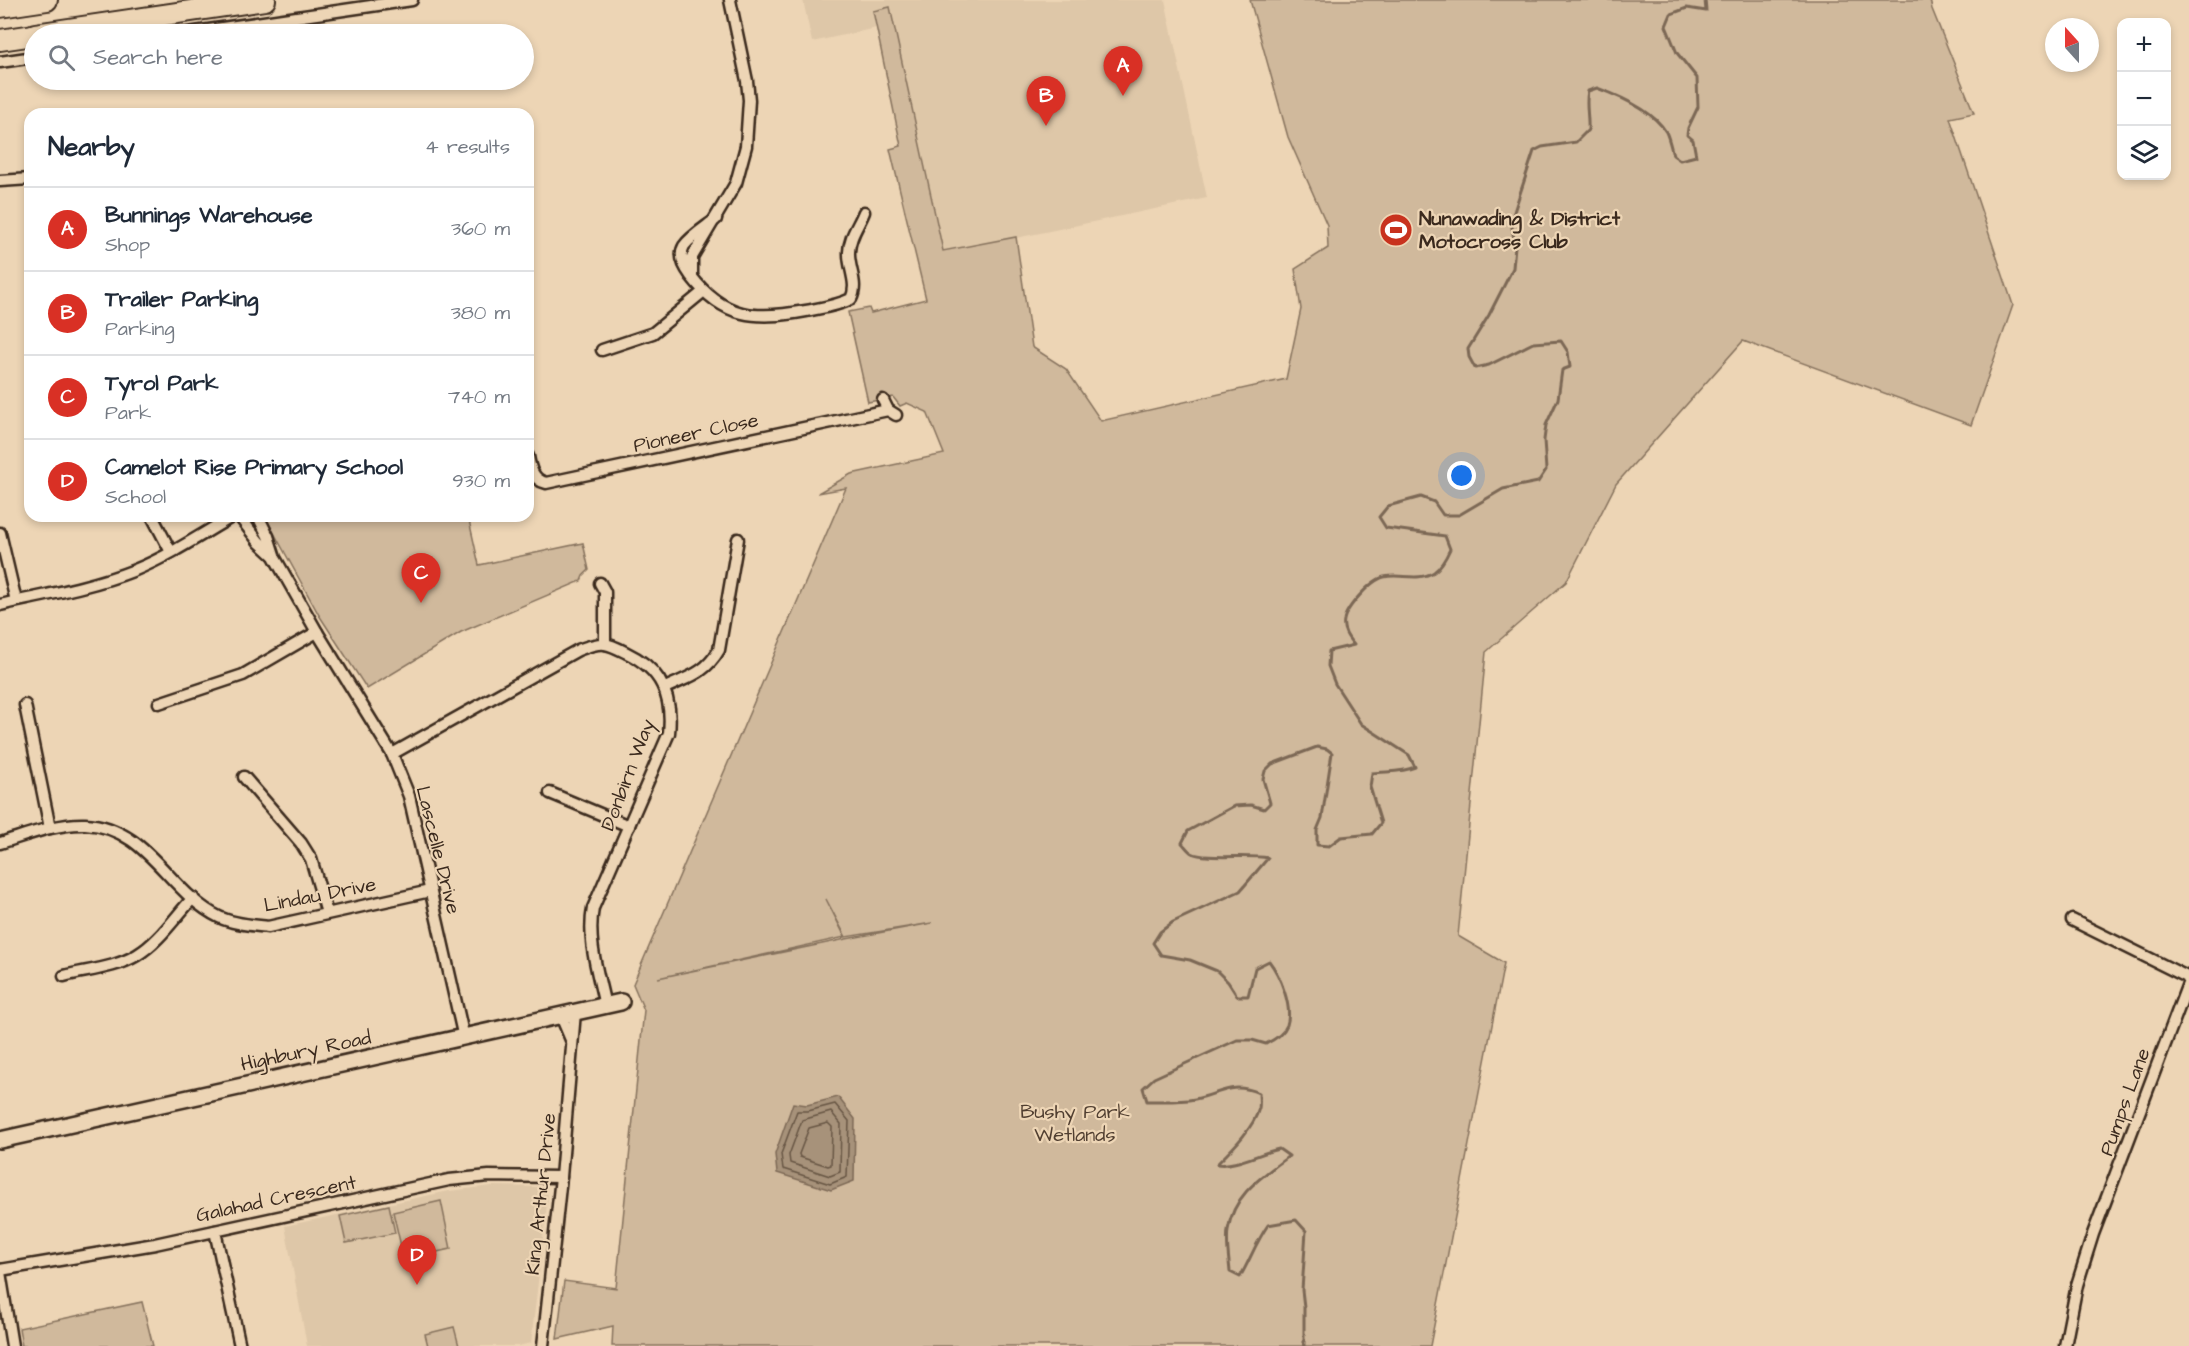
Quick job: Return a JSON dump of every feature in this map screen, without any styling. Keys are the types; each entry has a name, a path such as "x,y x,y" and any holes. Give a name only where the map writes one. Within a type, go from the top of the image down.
{"highway":[{"path":"0,7 47,0"},
{"path":"102,24 265,0"},
{"path":"0,40 24,36"}],"main road":[{"path":"198,0 217,7"},
{"name":"Highbury Road","path":"0,1140 621,1002"}],"street":[{"path":"249,24 412,0"},
{"path":"730,0 747,81 748,129 736,183 716,219 684,246 683,263 704,291 723,305 744,315 757,317 786,315 844,303 851,299 855,290 849,251 853,233 863,229 864,212"},
{"path":"0,62 24,58"},
{"path":"0,181 24,179"},
{"path":"602,350 653,333 704,291"},
{"name":"Pioneer Close","path":"534,476 537,480 546,483 892,413 883,400"},
{"path":"155,522 171,552"},
{"path":"0,605 109,580 171,552 223,522"},
{"name":"Lascelle Drive","path":"243,522 258,542 275,558"},
{"name":"Lascelle Drive","path":"261,522 275,558 317,632 392,754 409,796 464,1038"},
{"path":"0,533 16,601"},
{"path":"664,688 699,672 711,663 718,650 738,539"},
{"path":"392,754 578,650 605,644 605,592 600,583"},
{"path":"159,703 243,675 317,632"},
{"name":"Donbirn Way","path":"605,644 636,657 648,665 664,688 670,708 669,733 593,908 590,923 591,939 605,1006"},
{"path":"25,705 50,828"},
{"path":"244,777 301,843 311,859 327,914"},
{"path":"550,794 629,826"},
{"name":"Lindau Drive","path":"0,843 50,828 83,824 97,826 137,842 193,898 218,916 244,924 268,927 430,891"},
{"path":"64,976 135,957 149,947 193,898"},
{"path":"2072,920 2189,980"},
{"name":"Pumps Lane","path":"2065,1346 2077,1285 2093,1234 2189,980"},
{"name":"King Arthur Drive","path":"543,1346 573,1045 568,1014"},
{"name":"Galahad Crescent","path":"0,1271 154,1244 449,1180 489,1176 561,1176"},
{"path":"215,1231 240,1346"},
{"path":"0,1271 12,1346"}],"shaded area":[{"path":"803,0 1165,0 1207,198 968,248 967,246 943,251 890,8 873,11 876,28 812,42"},
{"path":"492,1186 543,1187 548,1195 531,1343 518,1346 307,1346 285,1226 449,1191"}],"green space":[{"name":"Bushy Park Wetlands","path":"1250,0 1930,0 1974,113 1950,118 2013,305 1971,425 1743,341 1616,484 1566,582 1486,652 1458,936 1504,963 1430,1346 612,1346 613,1326 557,1339 564,1281 616,1288 644,1010 633,984 846,488 818,493 851,474 944,454 927,412 907,403 900,406 893,397 868,402 848,312 869,308 871,313 926,299 890,149 901,146 873,11 890,7 943,251 1016,237 1032,347 1066,369 1101,421 1286,379 1301,309 1295,269 1328,248 1327,225 1288,137","holes":["826,899 846,937 932,923 658,978 845,937"]},
{"path":"268,522 469,522 479,565 583,543 589,570 581,581 461,632 367,689 319,615"},
{"path":"441,1201 451,1249 404,1259 393,1212"},
{"path":"389,1205 395,1233 346,1243 340,1216"},
{"path":"142,1302 153,1346 22,1346 19,1328"},
{"path":"454,1327 459,1346 428,1346 425,1334"}],"water":[{"path":"838,1097 855,1119 854,1181 831,1190 777,1173 775,1154 793,1103 807,1105"}],"waterway":[{"path":"1304,1346 1302,1290 1306,1231 1296,1220 1268,1225 1240,1277 1230,1272 1227,1235 1236,1206 1259,1179 1289,1156 1279,1149 1240,1162 1217,1164 1252,1123 1259,1108 1259,1093 1233,1088 1189,1100 1147,1101 1143,1088 1154,1078 1237,1040 1252,1040 1266,1044 1278,1036 1287,1025 1287,1001 1277,974 1269,961 1255,968 1248,996 1237,996 1217,971 1190,960 1161,955 1153,943 1160,932 1173,922 1240,891 1268,858 1198,855 1182,843 1188,831 1234,806 1251,805 1264,809 1270,803 1263,779 1265,771 1272,764 1317,747 1327,749 1332,753 1322,818 1317,830 1317,845 1329,846 1341,837 1372,834 1381,823 1370,787 1372,773 1415,767 1409,755 1361,724 1335,684 1328,666 1329,651 1354,645 1345,630 1344,620 1354,602 1373,583 1390,576 1428,575 1439,567 1450,549 1445,536 1386,528 1379,517 1388,506 1421,497 1434,502 1443,515 1459,515 1503,489 1538,482 1546,470 1544,440 1546,425 1558,399 1562,370 1570,367 1568,352 1561,341 1533,343 1489,365 1475,368 1469,357 1468,349 1489,315 1513,268 1515,246 1511,221 1534,151 1542,147 1576,142 1588,130 1588,91 1597,88 1625,100 1653,117 1666,132 1673,155 1680,160 1696,156 1693,140 1687,135 1698,107 1697,78 1677,53 1666,26 1671,14 1687,8 1706,11 1705,0"}],"place":[{"name":"Bunnings Warehouse","path":"1123,96"},
{"name":"Trailer Parking","path":"1046,126"},
{"name":"Nunawading & District Motocross Club","path":"1396,230"},
{"name":"Tyrol Park","path":"421,603"},
{"name":"Camelot Rise Primary School","path":"417,1285"}]}
